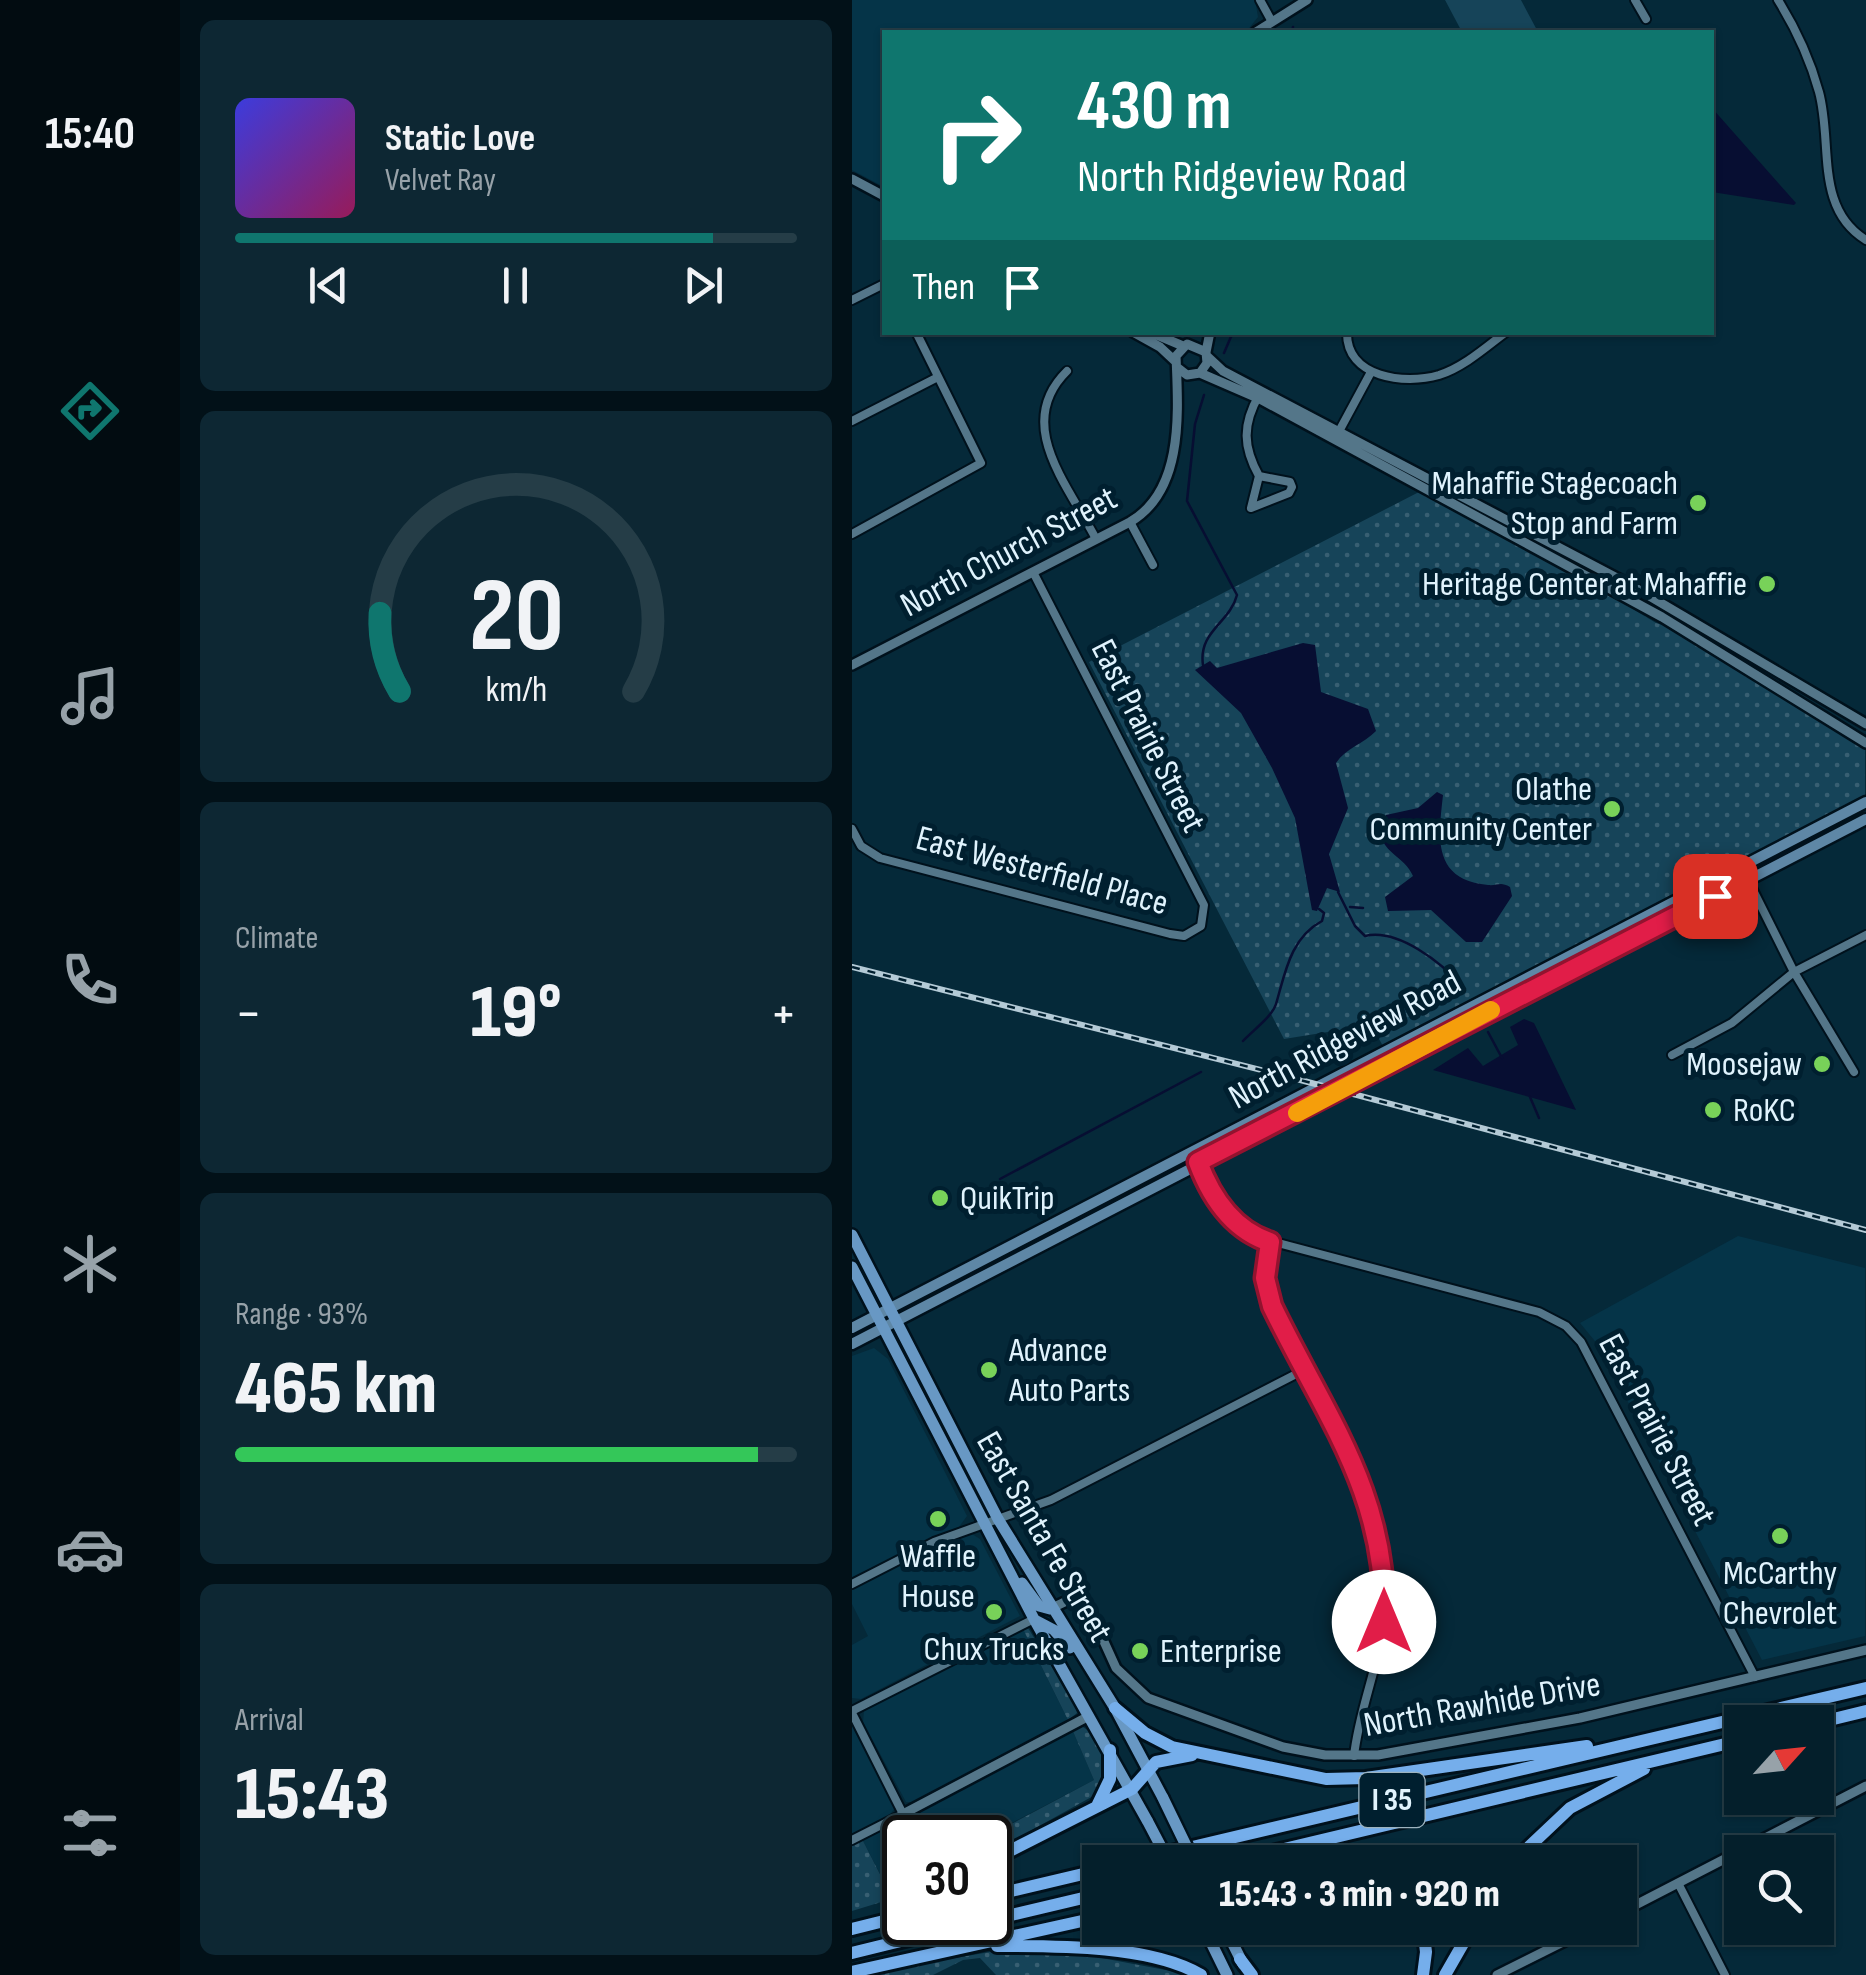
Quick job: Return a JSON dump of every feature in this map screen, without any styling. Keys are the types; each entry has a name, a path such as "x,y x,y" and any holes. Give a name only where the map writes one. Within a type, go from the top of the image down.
{"highway":[{"name":"I 35","path":"1202,1845 1866,1688"},
{"path":"1114,1708 1155,1740 1197,1754 1300,1775 1344,1779 1654,1738"},
{"path":"1834,1718 1866,1711"},
{"name":"I 35","path":"1302,1845 1724,1744"},
{"path":"1096,1808 1108,1784 1110,1750"},
{"path":"1012,1850 1132,1790 1148,1770 1163,1760 1197,1754"},
{"path":"1531,1845 1570,1808 1665,1759"},
{"path":"1012,1891 1082,1874"},
{"path":"1012,1915 1082,1898"},
{"path":"852,1928 882,1921"},
{"path":"1012,1937 1082,1921"},
{"path":"852,1952 882,1945"},
{"path":"852,1972 975,1945"},
{"path":"997,1945 1100,1951 1178,1964 1200,1975"},
{"path":"1422,1945 1423,1975"},
{"path":"1445,1975 1462,1945"},
{"path":"1240,1959 1250,1975"}],"main road":[{"name":"North Ridgeview Road","path":"852,1344 893,1315 1866,802"},
{"name":"North Ridgeview Road","path":"1195,1157 1866,819"},
{"name":"East Santa Fe Street","path":"852,1235 998,1520 1114,1708 1186,1845"},
{"name":"East Santa Fe Street","path":"852,1267 1034,1619 1161,1845"},
{"name":"North Ridgeview Road","path":"852,1328 880,1322"},
{"path":"1009,1572 1039,1606 1050,1609"},
{"path":"1034,1619 1054,1630 1063,1644 1078,1653"},
{"path":"1212,1945 1227,1975"},
{"path":"1233,1945 1240,1959"}],"street":[{"path":"1260,0 1271,20"},
{"path":"1258,30 1307,0"},
{"path":"1635,0 1646,19"},
{"path":"1778,0 1810,63 1820,96 1831,196 1843,222 1866,240"},
{"path":"852,178 882,195"},
{"path":"852,300 882,285"},
{"path":"852,534 982,464 917,335"},
{"path":"1138,335 1160,347 1177,365 1259,394"},
{"path":"1158,335 1207,355 1223,371 1259,394 1662,617 1866,743"},
{"path":"1177,365 1185,345 1195,335"},
{"name":"North Church Street","path":"1176,407 1207,355 1210,335"},
{"path":"1347,335 1347,344 1356,360 1371,372 1390,378 1440,374 1501,335"},
{"name":"North Church Street","path":"852,665 1130,522 1150,507 1166,484 1177,365"},
{"path":"1066,371 1046,396 1042,430 1096,539"},
{"path":"1337,436 1371,372"},
{"path":"852,421 938,377"},
{"path":"1259,394 1245,438 1260,476 1251,508 1289,493 1292,487 1290,482 1260,476"},
{"path":"1337,436 1634,587 1866,724"},
{"path":"1130,522 1153,566"},
{"name":"East Prairie Street","path":"1033,572 1204,904 1201,926"},
{"name":"East Westerfield Place","path":"852,829 867,851 1170,934 1184,936 1201,926"},
{"path":"1740,866 1794,972 1854,1072"},
{"path":"1672,1055 1732,1022 1794,972 1866,935"},
{"name":"East Prairie Street","path":"1195,1157 1222,1208 1244,1230 1270,1242 1489,1298 1566,1326 1581,1342 1754,1677"},
{"path":"1270,1242 1265,1278 1268,1296 1367,1494 1384,1562 1384,1622 1354,1756"},
{"path":"852,1584 934,1542 1061,1495 1304,1370"},
{"name":"North Rawhide Drive","path":"1050,1609 1075,1597 1086,1602 1116,1668 1148,1698 1284,1746 1354,1756 1609,1712 1866,1650"},
{"path":"903,1814 852,1712 1034,1619"},
{"path":"852,1840 1089,1716"},
{"path":"1637,1904 1866,1786"},
{"path":"1678,1883 1726,1975"},
{"path":"1497,1975 1557,1945"}],"shaded area":[{"path":"852,0 1255,0 1258,17 1248,30 882,30 882,186 852,170"},
{"path":"1445,0 1521,0 1537,30 1461,30"},
{"path":"1714,110 1796,203 1714,192"},
{"path":"1419,492 1570,571 1656,623 1676,629 1818,715 1865,750 1865,797 1383,1046 1371,1025 1284,1039 1089,662"},
{"path":"1303,643 1315,645 1321,692 1368,709 1376,731 1336,763 1348,808 1329,854 1340,892 1327,888 1317,911 1312,910 1295,818 1272,768 1241,713 1195,670 1210,661 1217,668"},
{"path":"1437,792 1443,795 1440,839 1447,864 1469,881 1510,887 1512,896 1482,942 1466,942 1431,910 1388,911 1385,897 1413,876 1388,849 1379,827 1386,815 1418,808"},
{"path":"1524,1019 1534,1023 1576,1110 1433,1070 1468,1048 1483,1066 1518,1045 1510,1027"},
{"path":"1738,1236 1865,1268 1865,1636 1762,1660 1599,1346 1580,1323"},
{"path":"874,1348 888,1359 967,1516 959,1527 852,1577 852,1356"},
{"path":"972,1534 980,1539 1020,1616 861,1699 852,1698 852,1645 868,1636 852,1604 852,1588 941,1544"},
{"path":"1028,1628 1075,1704 1077,1713 1068,1720 1023,1629"},
{"path":"1023,1629 1068,1720 915,1802 906,1802 863,1722 864,1711"},
{"path":"852,1723 895,1808 890,1815 882,1815 882,1820 852,1835"},
{"path":"1081,1726 1100,1748 1102,1777 1095,1795 1012,1841 1012,1824 1094,1780 1072,1729"},
{"path":"1072,1729 1094,1780 1012,1823 1012,1815 908,1815"},
{"path":"882,1829 882,1877 862,1839"},
{"path":"862,1839 882,1878 882,1902 852,1911 852,1844"},
{"path":"1001,1950 1075,1953 1192,1975 996,1975 980,1958 963,1960 933,1975 858,1975"}],"waterway":[{"path":"1224,353 1232,335"},
{"path":"1203,665 1205,644 1237,595 1187,501 1195,424 1204,395"},
{"path":"1338,892 1355,926 1365,936 1405,942 1431,958 1463,987"},
{"path":"1350,907 1363,908"},
{"path":"1243,1041 1274,1009 1296,947 1322,921 1324,913 1319,909"},
{"path":"1488,1032 1502,1058"},
{"path":"1000,1179 1201,1072"},
{"path":"1530,1097 1539,1118"}],"railway":[{"path":"852,967 1289,1077 1866,1230"}],"slow traffic":[{"path":"1297,1113 1491,1010"}],"place":[{"name":"Mahaffie Stagecoach Stop and Farm","path":"1698,503"},
{"name":"Heritage Center at Mahaffie","path":"1767,584"},
{"name":"Olathe Community Center","path":"1612,809"},
{"name":"Moosejaw","path":"1822,1064"},
{"name":"RoKC","path":"1713,1110"},
{"name":"QuikTrip","path":"940,1198"},
{"name":"Advance Auto Parts","path":"989,1370"},
{"name":"Waffle House","path":"938,1519"},
{"name":"McCarthy Chevrolet","path":"1780,1536"},
{"name":"Chux Trucks","path":"994,1612"},
{"name":"Enterprise","path":"1140,1651"}],"route":[{"path":"1384,1622 1384,1562 1378,1528 1356,1469 1268,1296 1265,1278 1270,1242 1244,1230 1222,1208 1198,1162 1376,1074 1486,1012 1715,896"}]}
